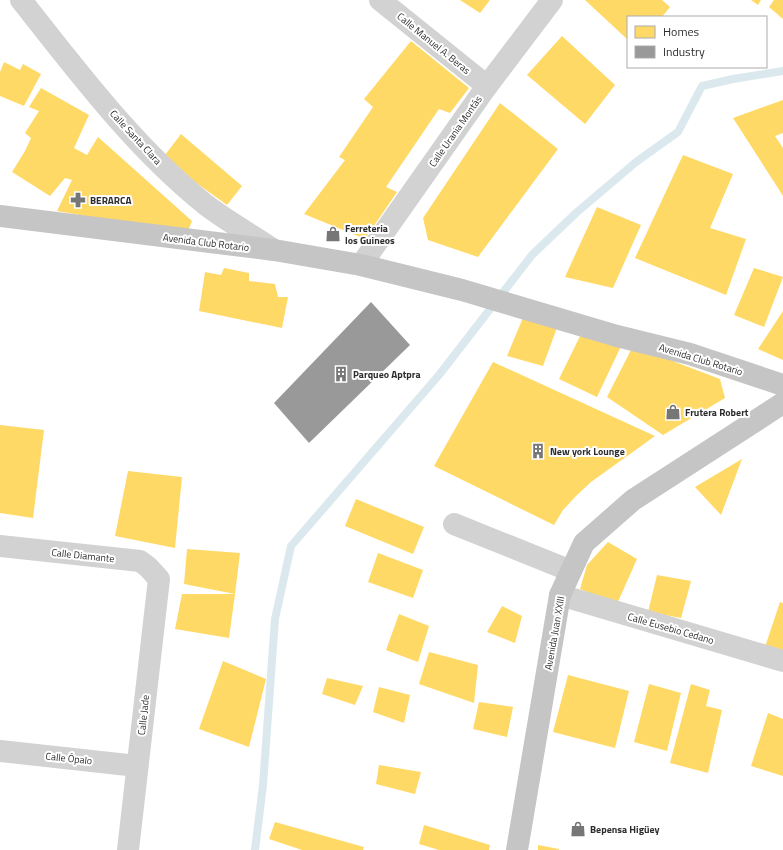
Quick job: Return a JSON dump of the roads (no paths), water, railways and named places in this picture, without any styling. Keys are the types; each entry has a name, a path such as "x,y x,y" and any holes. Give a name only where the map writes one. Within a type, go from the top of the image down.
{"main road":[{"name":"Avenida Club Rotario","path":"0,216 274,250 361,265 462,290 617,336 690,354 783,385"},
{"name":"Avenida Juan XXIII","path":"517,850 560,595 584,543 633,500 783,403"}],"street":[{"name":"Calle Santa Clara","path":"21,0 91,89 158,162 207,205 274,250"},
{"name":"Calle Manuel A. Beras","path":"380,0 487,86"},
{"name":"Calle Urania Montás","path":"361,265 487,86 552,0"},
{"path":"454,524 571,571"},
{"name":"Calle Diamante","path":"0,546 140,561 148,567 159,580"},
{"name":"Calle Jade","path":"128,850 159,580"},
{"name":"Calle Eusebio Cedano","path":"560,595 783,661"},
{"name":"Calle Ópalo","path":"0,751 138,766"}],"waterway":[{"path":"255,850 263,785 275,619 291,546 439,375 532,255 576,213 636,162 678,132 702,86 733,79 783,71"}],"place":[{"name":"BERARCA","path":"78,200"},
{"name":"Ferreteria los Guineos","path":"333,234"},
{"name":"Parqueo Aptpra","path":"341,374"},
{"name":"Frutera Robert","path":"673,412"},
{"name":"New york Lounge","path":"538,451"},
{"name":"Bepensa Higüey","path":"578,829"}]}
